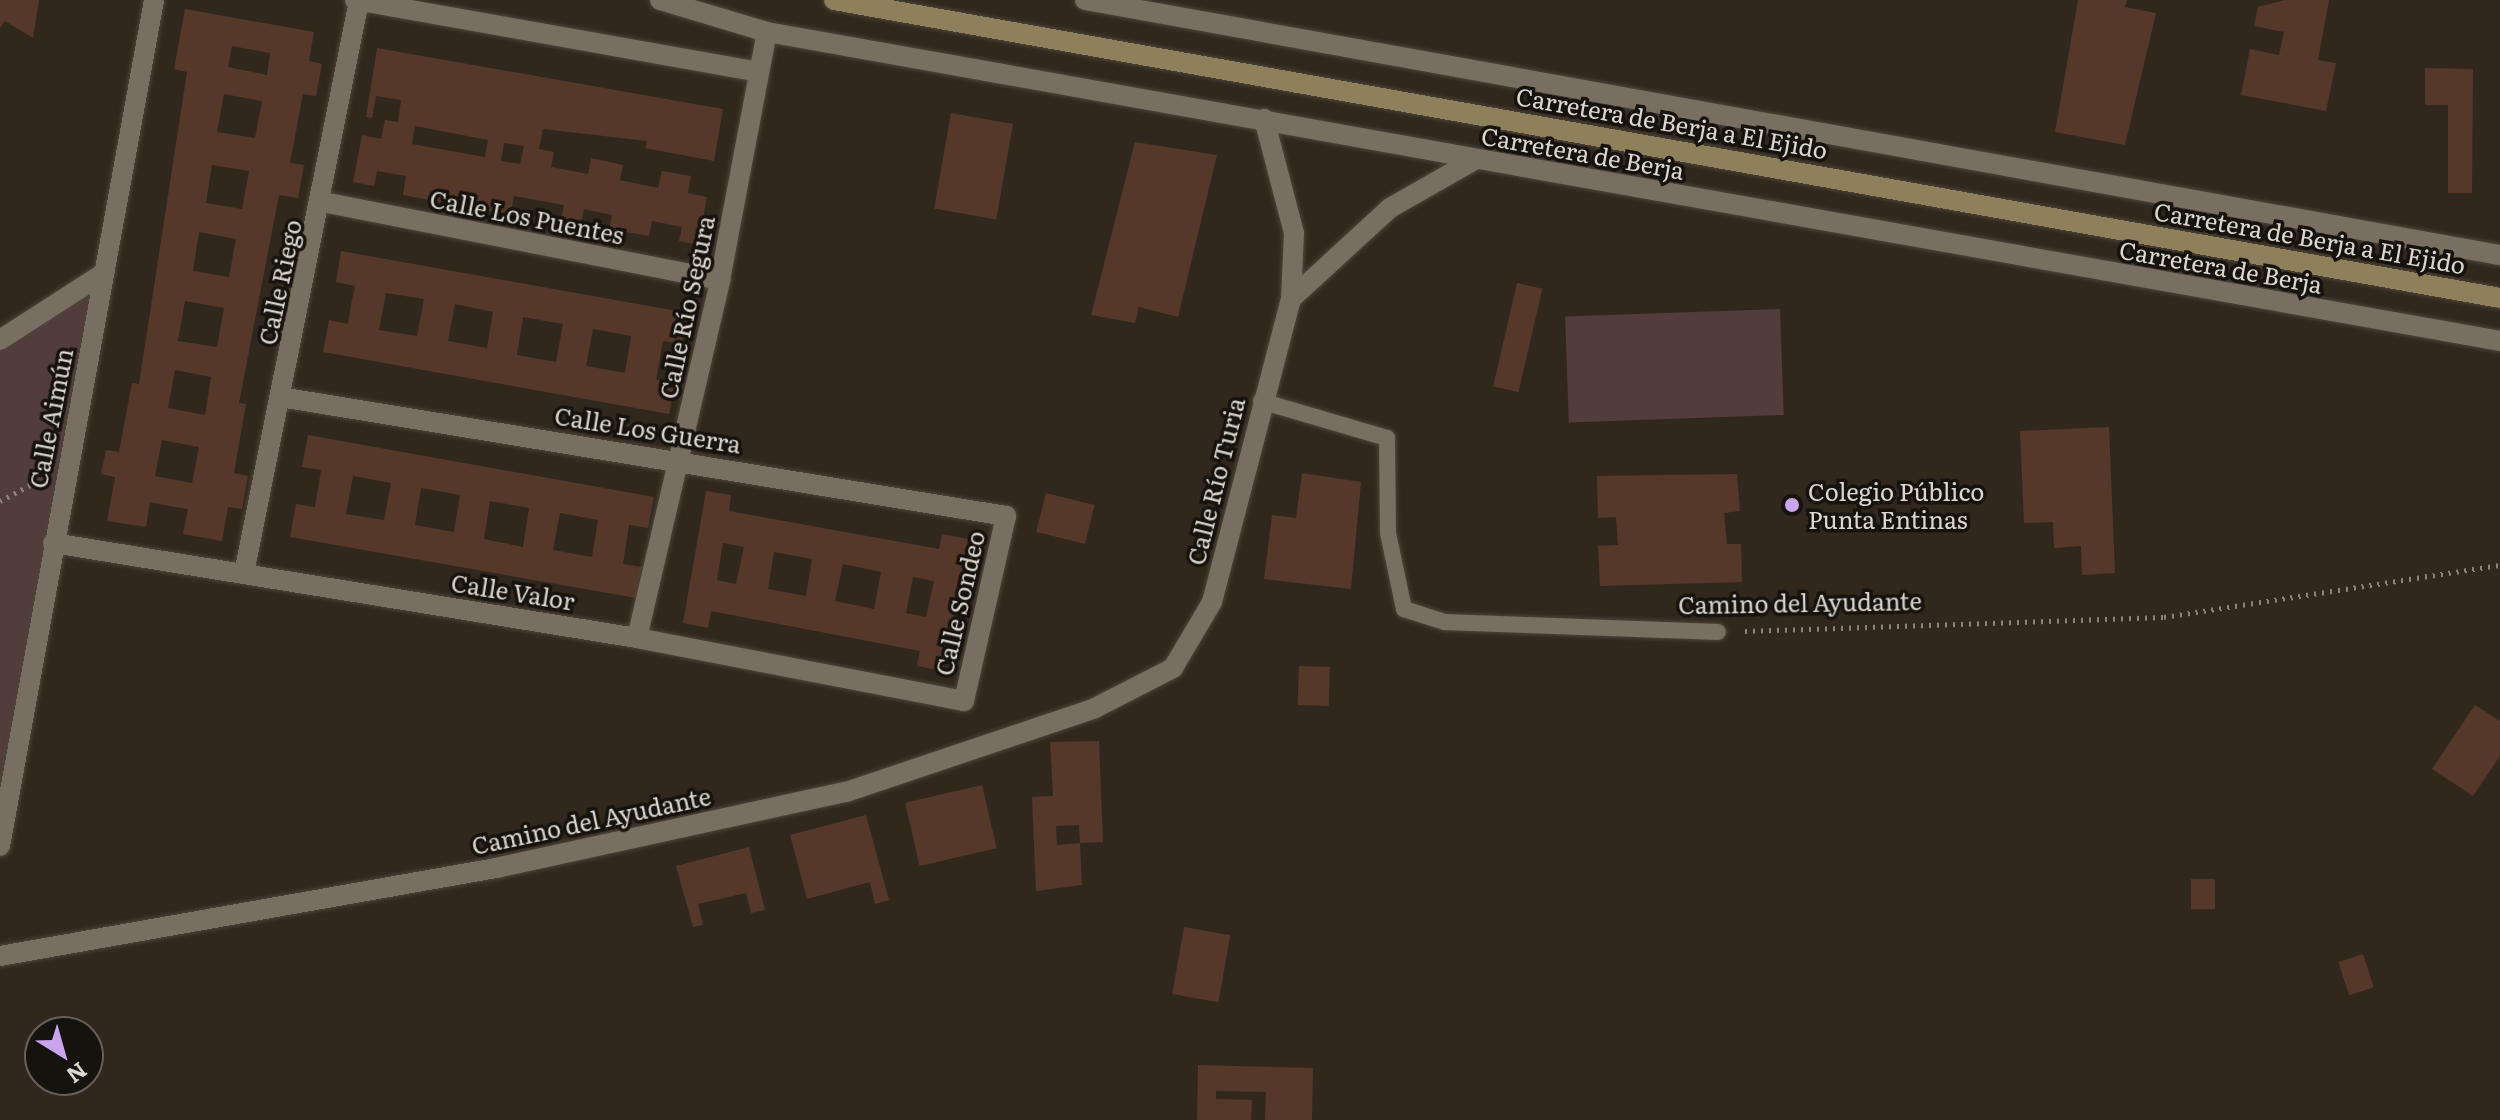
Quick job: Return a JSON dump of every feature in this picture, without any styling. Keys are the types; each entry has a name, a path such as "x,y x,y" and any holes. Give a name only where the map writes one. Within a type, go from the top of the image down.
{"main road":[{"name":"Carretera de Berja a El Ejido","path":"834,0 2500,298"}],"street":[{"name":"Calle Aimún","path":"0,846 154,0"},
{"path":"357,0 759,72"},
{"name":"Calle Riego","path":"244,573 323,202 357,0"},
{"name":"Carretera de Berja","path":"660,0 767,32 2500,341"},
{"path":"1085,0 1154,6 2500,255"},
{"name":"Calle Río Segura","path":"637,638 720,280 767,32"},
{"name":"Calle Río Turia","path":"1173,668 1212,602 1261,401 1291,299 1294,233 1264,119"},
{"path":"1291,299 1390,208 1476,159"},
{"name":"Calle Los Puentes","path":"323,202 720,280"},
{"path":"0,340 104,273"},
{"name":"Calle Los Guerra","path":"280,397 679,459 1006,516"},
{"name":"Calle Sondeo","path":"964,701 1006,516"},
{"name":"Calle Valor","path":"53,543 637,638 964,701"},
{"name":"Camino del Ayudante","path":"0,956 496,868 846,792 1095,708 1173,668"}],"lane":[{"name":"Camino del Ayudante","path":"1261,401 1387,438 1388,533 1404,609 1445,622 1718,632"}],"path":[{"name":"Camino del Ayudante","path":"1718,632 2164,617 2500,565"}],"shaded area":[{"path":"104,273 0,846 0,340"},
{"path":"1780,309 1784,415 1569,422 1565,317"}],"building":[{"path":"0,0 39,0 33,38 5,21 0,28"},
{"path":"2078,0 2127,0 2125,7 2156,13 2125,145 2055,132"},
{"path":"2285,0 2329,0 2318,60 2336,63 2326,111 2241,95 2250,49 2279,55 2284,32 2254,26 2258,7"},
{"path":"185,9 314,32 309,61 322,64 316,96 303,94 290,163 304,165 298,198 279,195 239,403 246,404 234,473 248,476 242,509 228,507 222,541 183,534 188,509 150,502 146,527 107,521 115,477 101,474 106,450 119,452 132,383 139,384 187,72 174,69","holes":["232,46 270,53 267,75 228,67","224,94 262,101 255,138 217,132","212,165 249,171 242,209 206,203","199,232 236,239 229,277 193,271","185,301 224,308 217,347 178,341","175,370 211,377 205,415 168,408","162,440 199,447 192,483 155,476"]},
{"path":"377,48 723,109 714,161 645,148 647,141 543,129 539,149 554,152 551,167 588,174 591,158 623,165 620,180 658,188 662,171 691,176 688,193 707,197 698,245 679,241 682,227 652,221 649,236 609,229 612,215 584,209 581,224 561,220 564,205 514,196 510,215 403,195 406,176 377,171 374,186 353,182 362,135 381,139 385,120 398,122 401,100 376,96 372,118 366,117","holes":["415,126 488,140 485,157 412,144","504,143 524,146 520,164 501,161"]},
{"path":"2425,68 2473,69 2472,193 2448,193 2448,105 2425,105"},
{"path":"951,113 1013,124 996,219 934,209"},
{"path":"1135,142 1217,155 1178,317 1139,307 1135,323 1091,315"},
{"path":"341,251 688,313 682,344 663,341 656,380 675,383 669,414 323,352 329,320 348,324 355,286 336,282","holes":["386,293 424,299 417,336 379,330","455,304 493,312 487,348 448,341","523,317 563,324 556,362 517,355","593,329 631,336 625,373 586,366"]},
{"path":"1517,283 1542,289 1518,392 1493,386"},
{"path":"2109,427 2115,573 2082,575 2081,546 2054,548 2053,522 2024,523 2020,431"},
{"path":"308,435 654,497 648,528 629,525 623,564 642,567 636,598 290,537 296,504 315,507 321,470 302,467","holes":["353,476 391,483 384,520 346,514","421,488 460,495 454,532 415,525","490,501 529,508 523,547 484,539","560,513 598,520 592,557 553,550"]},
{"path":"1302,473 1361,482 1351,589 1264,579 1272,515 1296,518"},
{"path":"1737,474 1740,511 1724,513 1727,544 1741,544 1742,582 1600,586 1598,546 1618,545 1616,517 1598,518 1597,476"},
{"path":"706,491 731,495 729,511 939,549 942,534 968,539 943,671 917,666 920,651 711,611 708,628 683,623","holes":["723,543 744,547 736,584 717,580","774,552 812,559 806,596 768,589","843,564 881,572 874,609 835,601","913,577 934,581 926,617 906,613"]},
{"path":"1046,493 1095,505 1085,544 1036,532"},
{"path":"1299,666 1330,667 1329,706 1298,705"},
{"path":"2475,705 2500,721 2500,756 2473,796 2432,769"},
{"path":"1099,741 1103,842 1080,843 1082,885 1036,891 1032,797 1053,796 1050,742","holes":["1079,825 1080,843 1057,845 1056,826"]},
{"path":"982,785 997,848 920,866 905,803"},
{"path":"866,815 889,900 875,904 870,882 807,899 790,835"},
{"path":"749,847 765,910 751,913 746,893 698,904 703,925 693,927 676,866"},
{"path":"2191,879 2215,879 2215,909 2191,909"},
{"path":"1184,927 1230,935 1218,1002 1172,994"},
{"path":"2363,954 2374,987 2349,995 2338,962"},
{"path":"1198,1065 1313,1068 1312,1120 1265,1120 1266,1092 1216,1091 1216,1099 1252,1100 1251,1120 1197,1120"}],"place":[{"name":"Colegio Público Punta Entinas","path":"1792,505"}]}
